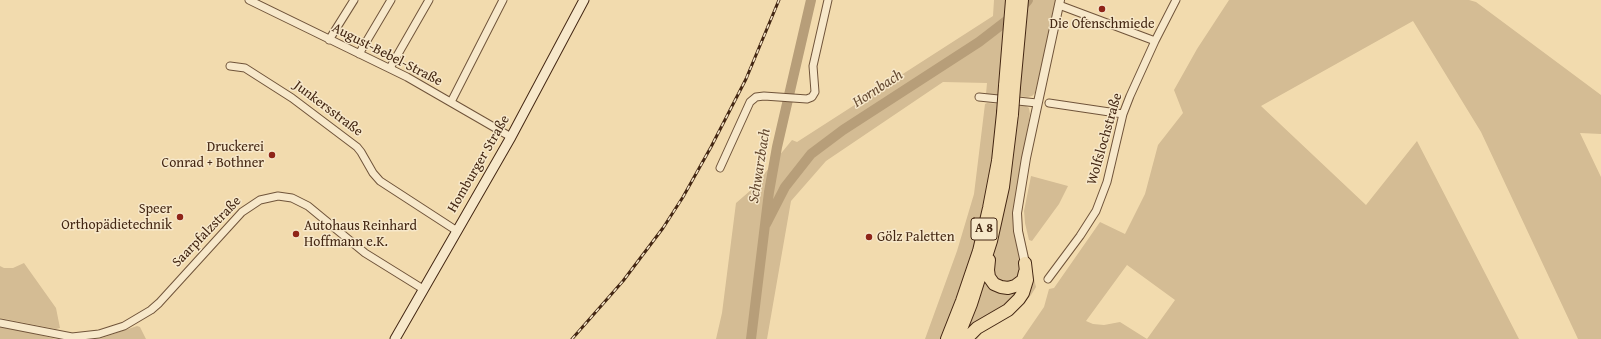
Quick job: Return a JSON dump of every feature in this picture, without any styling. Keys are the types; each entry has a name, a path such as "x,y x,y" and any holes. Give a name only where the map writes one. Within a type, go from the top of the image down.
{"highway":[{"name":"A 8","path":"957,339 971,304 991,241 1003,187 1013,44 1012,0"},
{"name":"A 8","path":"1013,44 1022,0"},
{"name":"A 8","path":"947,339 962,301 980,244 989,208 1008,114"},
{"path":"991,241 988,270 989,277 994,284 1008,288 1019,283 1025,275 1025,263"},
{"path":"966,339 977,328 1008,310 1019,299 1027,280 1025,263"}],"main road":[{"name":"Homburger Straße","path":"395,339 511,137 584,0"}],"street":[{"name":"August-Bebel-Straße","path":"250,0 329,40 390,68 511,137"},
{"path":"329,40 354,0"},
{"path":"360,54 391,0"},
{"path":"390,68 429,0"},
{"path":"451,102 503,0"},
{"path":"720,168 750,102 756,97 774,96 807,99 812,97 815,92 812,66 828,0"},
{"name":"Wolfslochstraße","path":"1048,279 1080,236 1096,211 1107,182 1123,114 1155,41 1176,0"},
{"path":"1025,263 1018,231 1017,213 1026,158 1060,3 1155,41"},
{"name":"Junkersstraße","path":"230,66 245,68 292,98 357,147 373,173 380,181 457,231"},
{"path":"979,97 1038,103"},
{"path":"1049,102 1123,114"},
{"name":"Saarpfalzstraße","path":"0,323 72,337 99,334 124,326 151,310 159,303 242,212 260,200 278,196 292,198 308,206 365,253 423,289"}],"shaded area":[{"path":"994,0 1057,0 1035,93 1028,97 986,94 987,83 943,82 826,161 791,201 767,339 716,339 722,313 736,203 758,184 792,140 797,142 993,16"},
{"path":"1229,0 1469,0 1476,2 1601,95 1601,134 1580,133 1601,177 1601,339 1578,339 1481,132 1413,21 1261,106 1366,205 1417,141 1519,339 1147,339 1022,339 1044,307 1049,289 1054,288 1100,222 1125,234 1145,194 1158,145 1183,113 1174,90 1197,49","holes":["1127,265 1175,300 1147,339 1120,322 1104,325 1093,324 1086,321"]},
{"path":"985,104 1026,106 1029,108 1030,114 1014,212 1021,213 1022,228 1036,287 1031,295 1016,310 992,324 982,332 977,339 925,339 957,251 974,194"},
{"path":"1031,176 1068,186 1059,204 1032,241 1029,240 1024,211"},
{"path":"24,263 56,308 60,328 56,329 0,318 0,266 4,268 13,268"},
{"path":"137,326 140,327 146,339 99,339"},
{"path":"0,327 23,331 56,339 0,339"}],"waterway":[{"name":"Schwarzbach","path":"751,339 769,192 777,147 811,0"},
{"name":"Hornbach","path":"766,224 785,187 811,154 843,130 979,42 1018,12 1028,0"}],"railway":[{"path":"572,339 623,281 663,228 683,197 746,79 779,0"}],"place":[{"name":"Die Ofenschmiede","path":"1102,9"},
{"name":"Druckerei Conrad + Bothner","path":"272,155"},
{"name":"Speer Orthopädietechnik","path":"180,217"},
{"name":"Autohaus Reinhard Hoffmann e.K.","path":"296,234"},
{"name":"Gölz Paletten","path":"869,237"}]}
